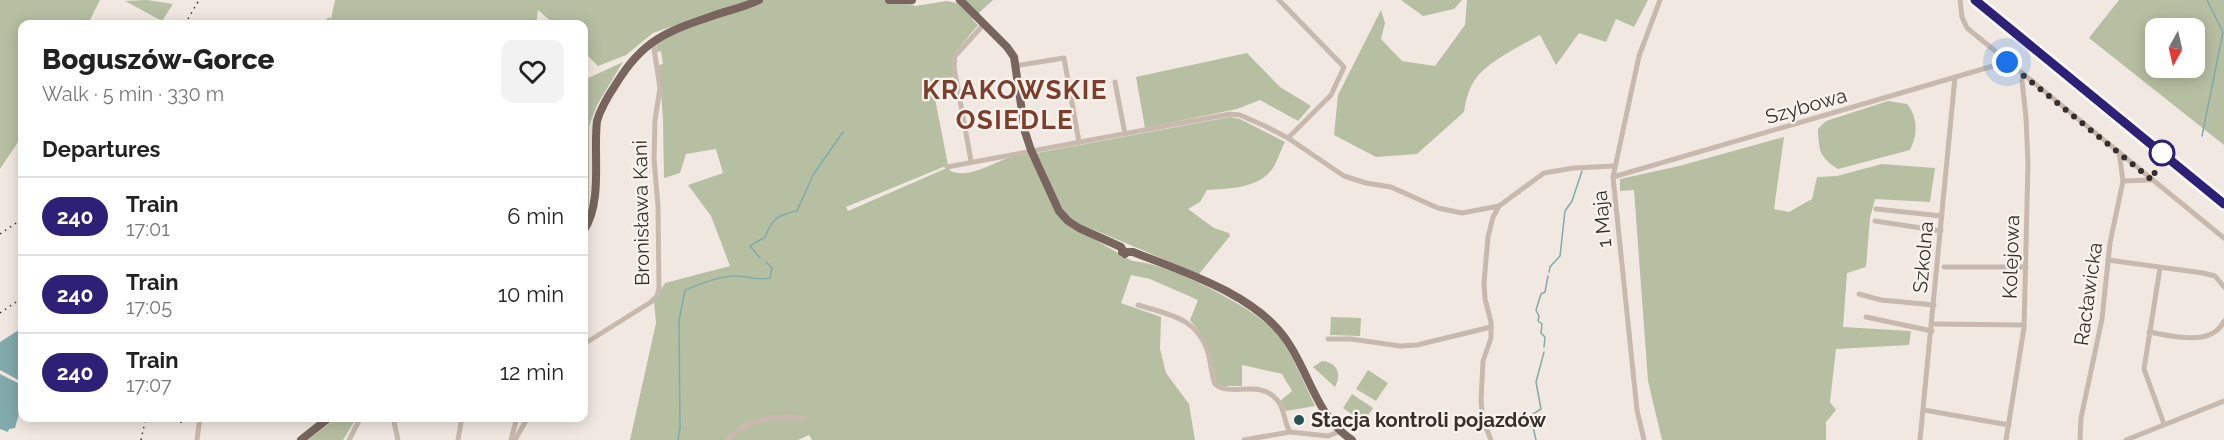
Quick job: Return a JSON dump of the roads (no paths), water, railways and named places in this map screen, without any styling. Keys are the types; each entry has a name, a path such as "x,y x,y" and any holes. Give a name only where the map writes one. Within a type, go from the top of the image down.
{"main road":[{"path":"588,222 594,200 595,133 601,109 626,66 653,40 686,25 759,0"},
{"path":"889,0 912,0"},
{"path":"960,0 1014,57 1025,132 1031,150 1063,216 1079,228 1114,243 1123,253 1137,253 1226,290 1274,326 1293,350 1322,409 1352,440"},
{"path":"301,440 324,422"}],"street":[{"path":"1279,0 1344,67 1331,95 1288,138"},
{"name":"1 Maja","path":"1644,440 1636,400 1614,177 1639,56 1660,0"},
{"path":"1960,0 1962,17 1967,28 2224,238"},
{"path":"971,161 954,67 955,56 983,23"},
{"name":"Bronisława Kani","path":"588,339 642,308 657,296 659,288 658,206 654,159 655,120 660,95 653,40"},
{"path":"1015,66 1064,58 1079,142"},
{"name":"Szybowa","path":"1614,177 2007,62"},
{"name":"Kolejowa","path":"2006,440 2024,325 2028,164 2023,74"},
{"name":"Szkolna","path":"1920,440 1955,77"},
{"path":"1115,82 1125,134"},
{"path":"947,167 1230,114 1249,118 1288,138 1344,176 1366,183 1391,187 1423,203 1452,213 1499,206 1544,174 1574,168 1615,166"},
{"name":"Racławicka","path":"2080,440 2081,418 2102,319 2108,260 2123,181 2119,152"},
{"path":"2123,181 2152,180"},
{"path":"1491,440 1487,435 1480,401 1483,361 1491,338 1484,284 1488,237 1493,217 1499,206"},
{"path":"1486,209 1493,217"},
{"path":"1876,209 1942,216"},
{"path":"1875,221 1941,231"},
{"path":"2108,260 2204,273 2216,276 2224,287"},
{"path":"1944,267 2026,267"},
{"path":"2160,267 2144,369 2164,424"},
{"path":"1859,294 1881,300 1934,305"},
{"path":"1138,305 1184,320 1194,327 1207,350 1215,384 1222,388 1257,389 1270,394 1280,404 1293,436"},
{"path":"1866,317 1932,331"},
{"path":"2149,332 2196,338 2210,335 2224,321"},
{"path":"1932,324 2024,325"},
{"path":"1328,339 1351,339 1400,346 1417,345 1491,327"},
{"path":"2126,440 2224,401"},
{"path":"1924,410 2009,425"},
{"path":"726,440 748,424 764,419 781,417 805,419"},
{"path":"197,440 199,422"},
{"path":"349,440 358,422"},
{"path":"394,422 398,440"},
{"path":"458,440 461,422"},
{"path":"513,440 516,422"},
{"path":"513,440 525,422"},
{"path":"1244,440 1328,436 1341,431"}],"water":[{"path":"18,331 18,380 0,370 0,342"},
{"path":"0,374 18,383 18,417 15,428 9,429 8,432 0,429"}],"waterway":[{"path":"2202,136 2223,32 2207,0"},
{"path":"760,258 750,246 765,237 776,219 797,211 813,175 843,132"},
{"path":"1549,272 1550,267 1560,256 1565,211 1572,201 1582,171"},
{"path":"678,440 680,428 679,321 685,290 730,276 770,278 772,268 766,262"},
{"path":"1544,347 1545,337 1541,333 1542,324 1538,321 1539,316 1536,310 1541,294 1545,292 1548,276"},
{"path":"1536,440 1533,427 1525,425 1522,421 1541,409 1536,382 1544,352"}],"railway":[{"path":"187,20 199,0"},
{"path":"1969,0 2224,208"},
{"path":"0,234 18,222"},
{"path":"0,313 18,301"},
{"path":"141,440 145,422"}],"train":[{"name":"240","path":"1975,0 2224,204"}],"place":[{"name":"Stacja kontroli pojazdów","path":"1299,420"}],"district":[{"name":"KRAKOWSKIE OSIEDLE","path":"1015,105"}]}
